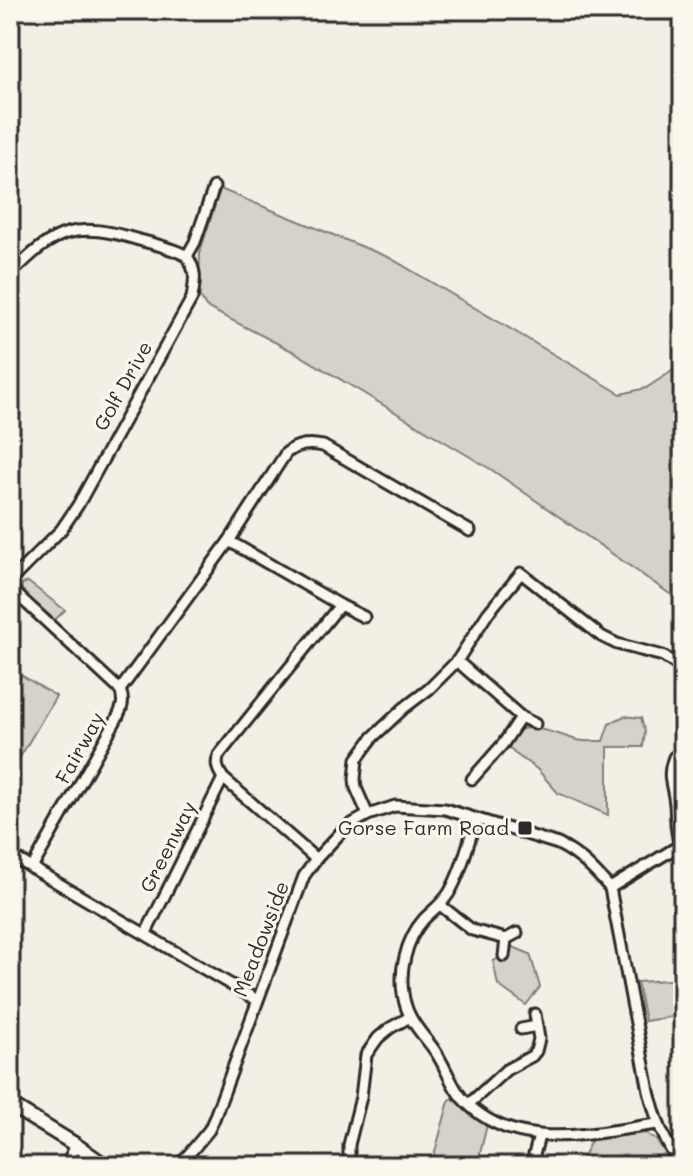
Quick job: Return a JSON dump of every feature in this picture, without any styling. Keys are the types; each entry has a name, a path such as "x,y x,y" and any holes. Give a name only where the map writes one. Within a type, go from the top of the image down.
{"main road":[{"path":"10,1105 106,1166"}],"street":[{"path":"10,275 50,239 82,229 115,232 187,256 214,187"},
{"name":"Golf Drive","path":"10,581 61,530 78,505 192,298 194,267 187,256"},
{"path":"10,588 120,690 229,541 286,453 295,447 302,444 323,446 470,531"},
{"path":"229,541 364,617"},
{"path":"682,1166 657,1124 610,888 588,863 571,850 445,809 395,806 368,815 355,779 357,759 373,737 457,661 488,613 521,573 601,636 617,644 663,656 677,665 683,677"},
{"path":"316,859 223,778 217,761 340,605"},
{"path":"457,661 521,717 535,724"},
{"name":"Fairway","path":"32,868 122,708 120,690"},
{"path":"472,779 484,773 521,717"},
{"path":"610,888 682,844 677,836 670,770 674,757 683,752"},
{"name":"Greenway","path":"146,933 223,778"},
{"name":"Meadowside","path":"179,1166 209,1130 304,876 346,827 368,815"},
{"path":"476,819 454,883 440,905 422,922 406,951 402,974 410,1017 438,1054 461,1096 473,1109 495,1124 539,1136 563,1137 657,1124"},
{"path":"12,850 32,868 257,1000"},
{"path":"440,905 472,930 506,939 517,933"},
{"path":"504,956 506,939"},
{"path":"469,1104 506,1070 536,1051 539,1039 535,1014"},
{"path":"352,1166 349,1145 361,1097 366,1055 378,1038 410,1017"},
{"path":"521,1029 537,1026"},
{"path":"531,1166 539,1136"},
{"path":"66,1166 76,1145"}],"shaded area":[{"path":"220,189 390,258 621,394 646,388 683,364 683,603 492,470 296,353 206,307 199,295 200,252"},
{"path":"28,582 65,610 55,620 21,591 22,584"},
{"path":"21,675 56,696 16,764 10,760 10,693"},
{"path":"624,716 641,718 645,732 643,747 608,747 608,815 558,793 537,769 508,746 513,734 527,728 580,741 603,741 609,724"},
{"path":"513,947 530,954 540,987 526,1005 498,985 493,961"},
{"path":"683,979 683,1015 645,1021 637,982"},
{"path":"452,1098 487,1125 477,1166 431,1166"},
{"path":"646,1133 656,1140 675,1166 578,1166 592,1139"}],"place":[{"name":"Gorse Farm Road","path":"525,828"}]}
